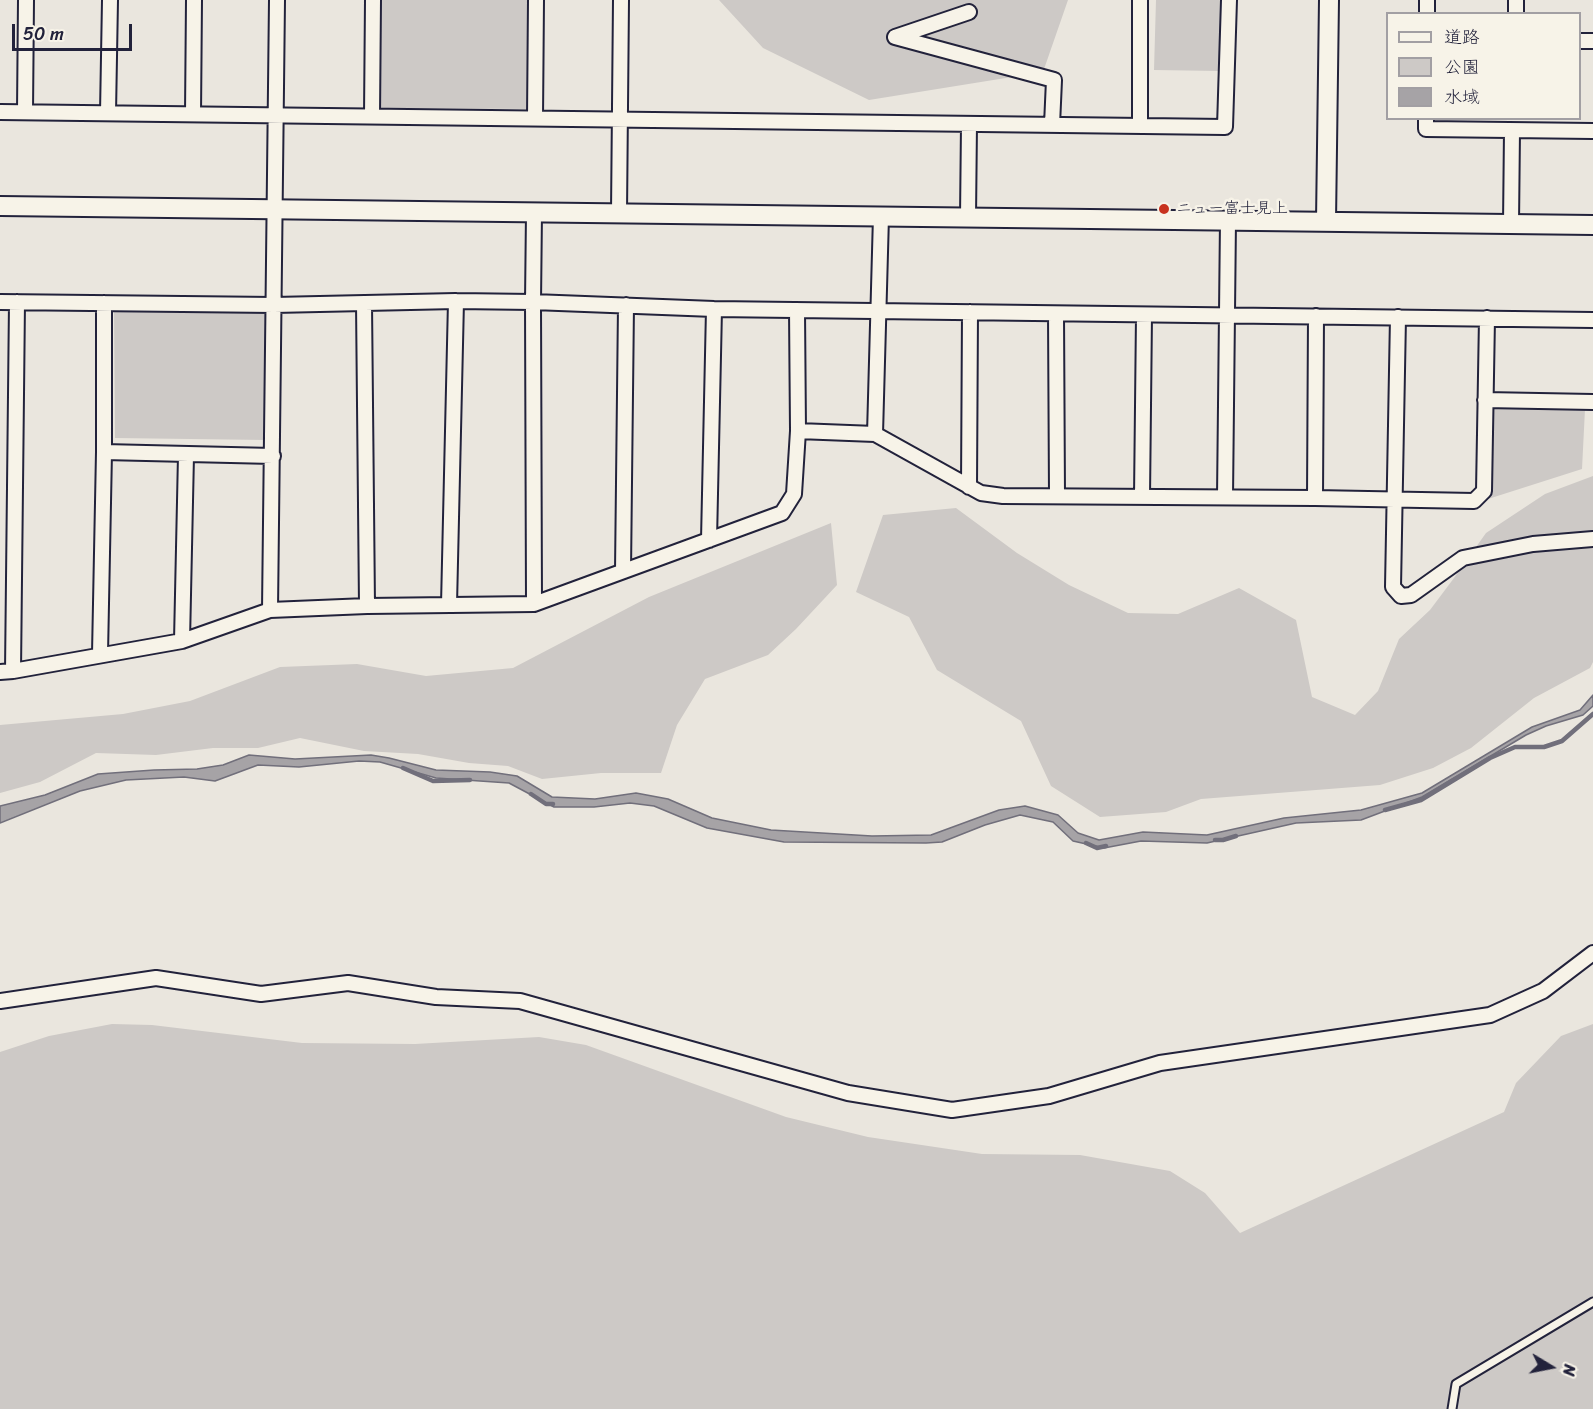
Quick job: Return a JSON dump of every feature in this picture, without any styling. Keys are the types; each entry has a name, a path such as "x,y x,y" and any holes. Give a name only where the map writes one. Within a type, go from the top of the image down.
{"street":[{"path":"25,112 26,0"},
{"path":"108,113 110,0"},
{"path":"193,114 194,0"},
{"path":"270,610 278,0"},
{"path":"372,116 373,0"},
{"path":"535,118 536,0"},
{"path":"619,213 621,0"},
{"path":"1140,0 1140,126"},
{"path":"0,112 1225,127 1229,0"},
{"path":"1326,221 1329,0"},
{"path":"969,12 895,37 1054,80 1052,125"},
{"path":"1426,120 1426,129 1512,131 1593,129"},
{"path":"968,217 969,124"},
{"path":"1511,224 1512,131"},
{"path":"0,206 1593,225"},
{"path":"534,212 534,604"},
{"path":"875,434 881,216"},
{"path":"1225,497 1228,220"},
{"path":"449,605 456,301"},
{"path":"0,302 274,305 456,301 714,309 1593,320"},
{"path":"17,302 7,671 182,640 270,610 534,604 782,513 794,494 798,431 797,310"},
{"path":"100,654 104,303"},
{"path":"364,303 367,606"},
{"path":"623,571 626,305"},
{"path":"709,540 714,309"},
{"path":"969,487 970,312"},
{"path":"1056,314 1057,496"},
{"path":"1142,497 1144,315"},
{"path":"1315,498 1316,316"},
{"path":"1398,317 1393,586 1401,596 1411,595 1463,558 1533,544 1593,539"},
{"path":"798,431 875,434 981,493 1003,496 1395,498 1474,501 1484,491 1487,318"},
{"path":"1485,400 1593,402"},
{"path":"104,452 273,456"},
{"path":"182,640 186,455"},
{"path":"0,1001 156,978 261,994 348,983 436,997 520,1001 848,1093 952,1110 1049,1096 1160,1063 1490,1015 1543,991 1593,953"}],"lane":[{"path":"1452,1409 1456,1384 1593,1302"}],"green space":[{"path":"380,0 530,0 529,109 379,108"},
{"path":"719,0 1068,0 1043,72 869,100 763,48"},
{"path":"1156,0 1222,0 1220,71 1154,70"},
{"path":"114,308 268,310 266,440 115,438"},
{"path":"1493,407 1585,409 1582,469 1488,499"},
{"path":"1593,476 1593,662 1590,668 1534,698 1471,748 1433,768 1380,785 1201,799 1166,812 1100,817 1051,786 1021,721 937,670 909,617 856,592 883,515 956,508 1017,553 1069,585 1128,613 1178,614 1239,588 1296,620 1312,697 1355,715 1378,691 1399,639 1430,610 1486,533 1545,494"},
{"path":"831,523 837,585 768,655 705,679 677,725 661,773 601,773 542,779 508,766 469,763 418,754 364,751 300,738 258,748 213,748 156,755 96,753 40,782 0,793 0,725 123,714 190,701 280,667 357,664 426,676 513,668 649,597"},
{"path":"112,1024 152,1025 302,1043 415,1044 539,1037 586,1045 786,1117 868,1137 982,1154 1080,1155 1170,1171 1205,1193 1240,1233 1504,1112 1516,1083 1561,1036 1593,1024 1593,1409 0,1409 0,1052 49,1036"}],"water":[{"path":"1593,695 1593,706 1583,715 1546,726 1526,735 1422,797 1361,820 1296,823 1207,843 1141,841 1104,848 1073,841 1053,822 1020,815 985,825 942,842 784,842 707,828 654,806 630,803 594,807 554,807 509,783 436,778 380,762 359,761 299,767 258,765 215,781 184,777 126,780 80,791 0,823 0,806 45,795 98,774 197,769 223,765 249,755 295,759 371,755 436,770 490,772 517,776 552,797 595,799 636,793 668,799 712,818 771,830 872,836 931,835 999,810 1025,806 1058,815 1078,833 1099,840 1143,832 1207,835 1284,818 1361,810 1422,793 1532,727 1580,710"}],"waterway":[{"path":"1385,810 1421,800 1490,758 1515,747 1544,747 1562,741 1593,714"},
{"path":"403,768 433,781 470,780"},
{"path":"531,794 546,804 553,804"},
{"path":"1215,840 1236,836"},
{"path":"1086,843 1097,848 1106,846"}],"place":[{"name":"ニュー富士見上","path":"1164,209"}]}
